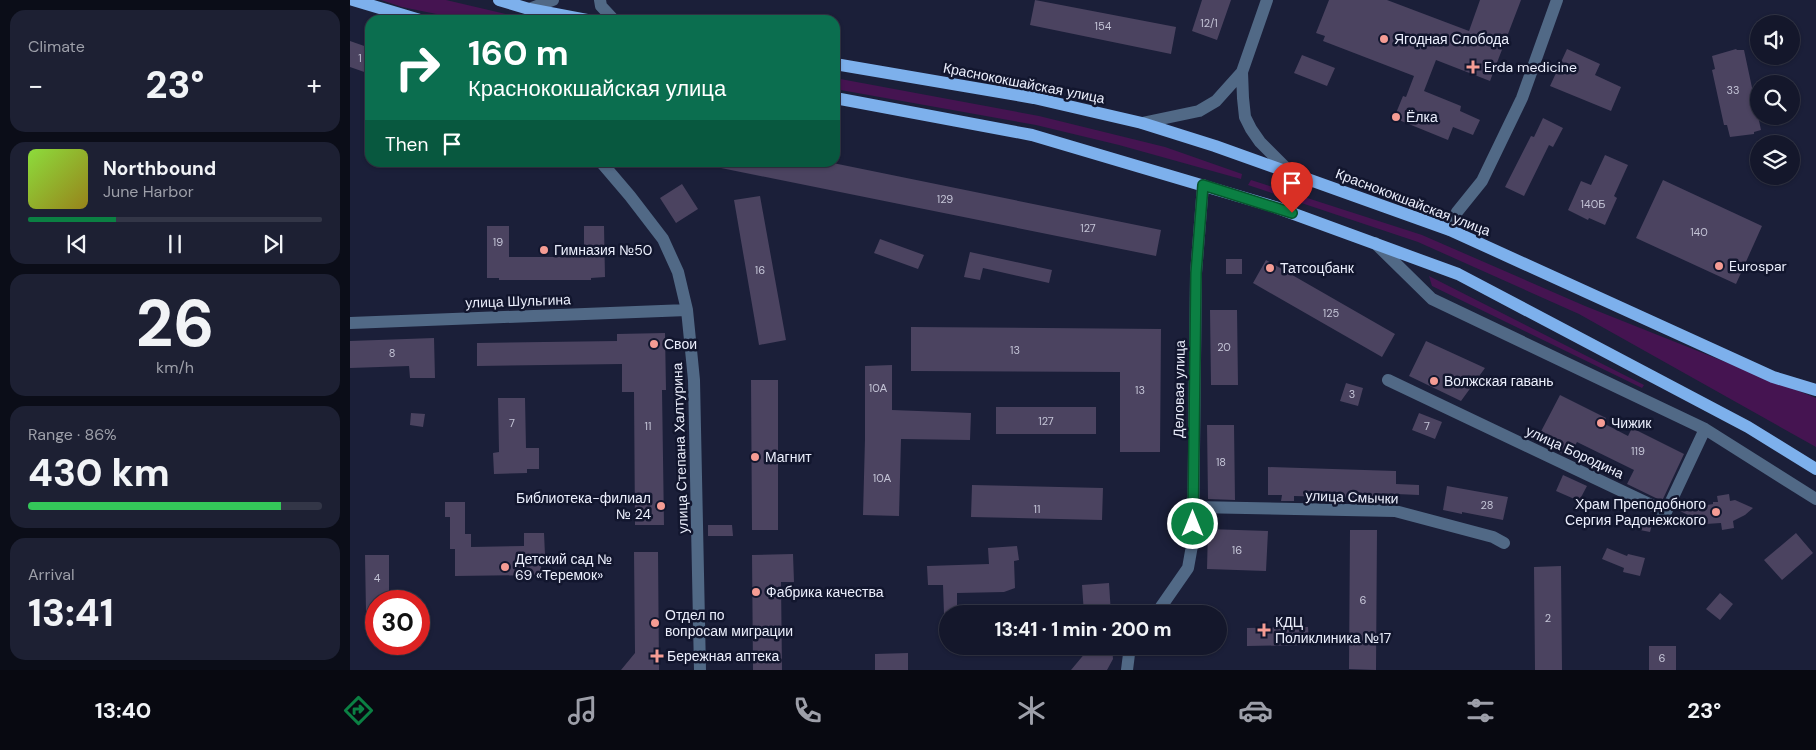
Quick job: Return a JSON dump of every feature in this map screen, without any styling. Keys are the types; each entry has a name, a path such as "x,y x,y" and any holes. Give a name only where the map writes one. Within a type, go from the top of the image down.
{"main road":[{"path":"353,0 403,15"},
{"path":"499,0 529,9 561,15"},
{"name":"Краснококшайская улица","path":"840,65 1034,98 1142,123 1290,172 1450,230 1773,377 1816,390"},
{"path":"840,99 1032,135 1275,206 1458,274 1748,427 1816,469"}],"street":[{"path":"529,9 553,0"},
{"path":"600,0 601,6 609,15"},
{"path":"1268,0 1242,72 1242,98 1251,130 1260,142 1290,172"},
{"path":"1450,230 1457,212 1482,181 1522,98 1557,0"},
{"path":"1142,123 1199,111 1216,101 1242,72"},
{"name":"улица Степана Халтурина","path":"605,167 664,240 678,272 688,310 694,380 700,670"},
{"name":"Деловая улица","path":"1162,605 1188,568 1193,540 1196,273 1203,185"},
{"path":"1375,243 1432,299 1706,429 1816,500"},
{"name":"улица Шульгина","path":"350,322 688,310"},
{"name":"улица Бородина","path":"1388,380 1666,512 1706,429"},
{"name":"улица Смычки","path":"1194,507 1395,511 1492,537 1504,543"},
{"path":"1127,670 1129,655"}],"shaded area":[{"path":"381,0 446,0 510,15 441,15 402,7"},
{"path":"840,79 1039,116 1165,147 1242,174 1241,179 1119,145 1036,125 840,90"},
{"path":"1251,180 1422,235 1585,306 1816,398 1816,447 1579,314 1418,242 1248,185"},
{"path":"1429,276 1644,385 1642,388 1432,286"}],"building":[{"path":"1035,0 1176,27 1171,54 1030,25"},
{"path":"1202,0 1231,0 1217,40 1192,31"},
{"path":"1329,0 1387,0 1469,31 1480,0 1521,0 1490,81 1436,60 1424,91 1461,106 1460,111 1480,120 1473,135 1453,127 1448,140 1394,118 1403,96 1406,97 1414,76 1323,41 1325,36 1316,33"},
{"path":"350,41 365,46 365,72 350,67"},
{"path":"1567,49 1600,64 1595,75 1621,87 1611,111 1550,86"},
{"path":"1736,49 1744,50 1750,78 1750,125 1760,125 1761,130 1754,132 1754,134 1730,137 1727,125 1724,125 1712,70 1715,69 1712,56"},
{"path":"1302,55 1335,68 1327,86 1294,73"},
{"path":"1543,118 1563,128 1553,147 1549,145 1524,196 1505,187 1531,136 1534,137"},
{"path":"1605,155 1628,165 1614,196 1617,198 1605,225 1589,218 1588,220 1568,210 1581,181 1591,185"},
{"path":"840,164 1161,230 1156,256 721,168 840,167"},
{"path":"1663,180 1762,226 1736,284 1636,238"},
{"path":"682,184 698,209 676,223 660,198"},
{"path":"760,196 786,340 759,345 734,200"},
{"path":"487,226 509,226 509,257 584,257 584,226 604,226 605,277 591,278 591,280 499,280 499,278 487,278"},
{"path":"880,239 924,255 918,269 874,253"},
{"path":"970,252 1052,270 1049,283 983,268 980,280 964,277"},
{"path":"1226,259 1242,259 1242,274 1226,274"},
{"path":"1266,260 1395,334 1382,357 1253,283"},
{"path":"1210,310 1237,310 1238,385 1211,385"},
{"path":"911,327 1161,329 1160,452 1120,452 1120,372 911,371"},
{"path":"665,333 666,390 662,390 664,525 635,525 634,392 622,392 622,364 477,366 477,343 617,341 617,334"},
{"path":"434,338 435,378 410,378 409,366 350,368 350,341"},
{"path":"1426,341 1485,368 1461,401 1409,376"},
{"path":"892,365 892,410 971,413 970,440 901,439 899,516 863,515 865,366"},
{"path":"751,380 778,380 778,530 752,530"},
{"path":"1346,383 1363,388 1358,406 1340,401"},
{"path":"1560,395 1606,418 1603,423 1628,436 1632,428 1684,454 1662,501 1627,484 1634,470 1577,442 1569,457 1536,441"},
{"path":"498,398 525,398 526,448 539,448 539,469 527,469 527,473 494,474 493,453 499,452"},
{"path":"996,407 1096,407 1096,434 996,434"},
{"path":"411,413 425,414 423,427 410,425"},
{"path":"1419,413 1442,422 1435,439 1412,430"},
{"path":"1207,425 1234,425 1235,500 1208,499"},
{"path":"1268,467 1396,471 1396,484 1419,485 1419,495 1396,494 1395,498 1381,498 1381,503 1369,502 1369,498 1294,496 1294,501 1281,501 1282,495 1268,495"},
{"path":"1563,475 1587,486 1579,501 1556,491"},
{"path":"972,485 1103,488 1102,520 971,517"},
{"path":"1447,486 1508,497 1503,520 1443,510"},
{"name":"Храм Преподобного Сергия Радонежского","path":"1729,494 1730,501 1735,500 1753,508 1745,515 1733,521 1734,528 1722,530 1721,523 1706,524 1678,510 1713,504 1713,502 1718,502 1717,496"},
{"path":"445,502 465,502 465,534 471,534 471,547 524,546 524,533 544,533 545,555 541,555 541,575 455,576 455,549 450,549 450,517 445,517"},
{"path":"1642,519 1653,521 1650,532 1640,530"},
{"path":"708,525 732,525 733,536 708,536"},
{"path":"1208,529 1268,531 1266,571 1207,569"},
{"path":"1350,530 1377,530 1376,670 1349,669"},
{"path":"1796,533 1813,553 1782,580 1764,560"},
{"path":"1017,546 1019,560 1014,561 1015,588 1004,592 957,593 957,605 944,605 943,585 928,585 927,566 989,564 988,548"},
{"path":"1607,548 1627,556 1628,554 1645,558 1640,576 1623,572 1624,568 1602,559"},
{"path":"634,552 658,552 659,670 621,670 635,653"},
{"path":"793,554 794,582 781,582 782,670 753,670 752,555"},
{"path":"365,555 389,555 389,590 366,590"},
{"path":"1561,566 1562,670 1535,670 1534,567"},
{"path":"1109,583 1110,605 1083,605 1082,585"},
{"path":"1720,593 1733,604 1720,620 1706,609"},
{"path":"1308,627 1309,645 1247,646 1247,628"},
{"path":"1649,646 1676,646 1676,670 1649,670"},
{"path":"908,653 908,670 875,670 875,654"},
{"path":"1084,655 1113,655 1113,659 1107,670 1071,670"}],"place":[{"name":"Ягодная Слобода","path":"1384,39"},
{"name":"Erda medicine","path":"1473,67"},
{"name":"Ёлка","path":"1396,117"},
{"name":"Гимназия №50","path":"544,250"},
{"name":"Eurospar","path":"1719,266"},
{"name":"Татсоцбанк","path":"1270,268"},
{"name":"Свои","path":"654,344"},
{"name":"Волжская гавань","path":"1434,381"},
{"name":"Чижик","path":"1601,423"},
{"name":"Магнит","path":"755,457"},
{"name":"Библиотека-филиал № 24","path":"661,506"},
{"name":"Храм Преподобного Сергия Радонежского","path":"1716,512"},
{"name":"Детский сад № 69 «Теремок»","path":"505,567"},
{"name":"Фабрика качества","path":"756,592"},
{"name":"Отдел по вопросам миграции","path":"655,623"},
{"name":"КДЦ Поликлиника №17","path":"1264,630"},
{"name":"Бережная аптека","path":"657,656"}],"route":[{"path":"1193,524 1196,273 1203,185 1275,206 1292,213"}]}
